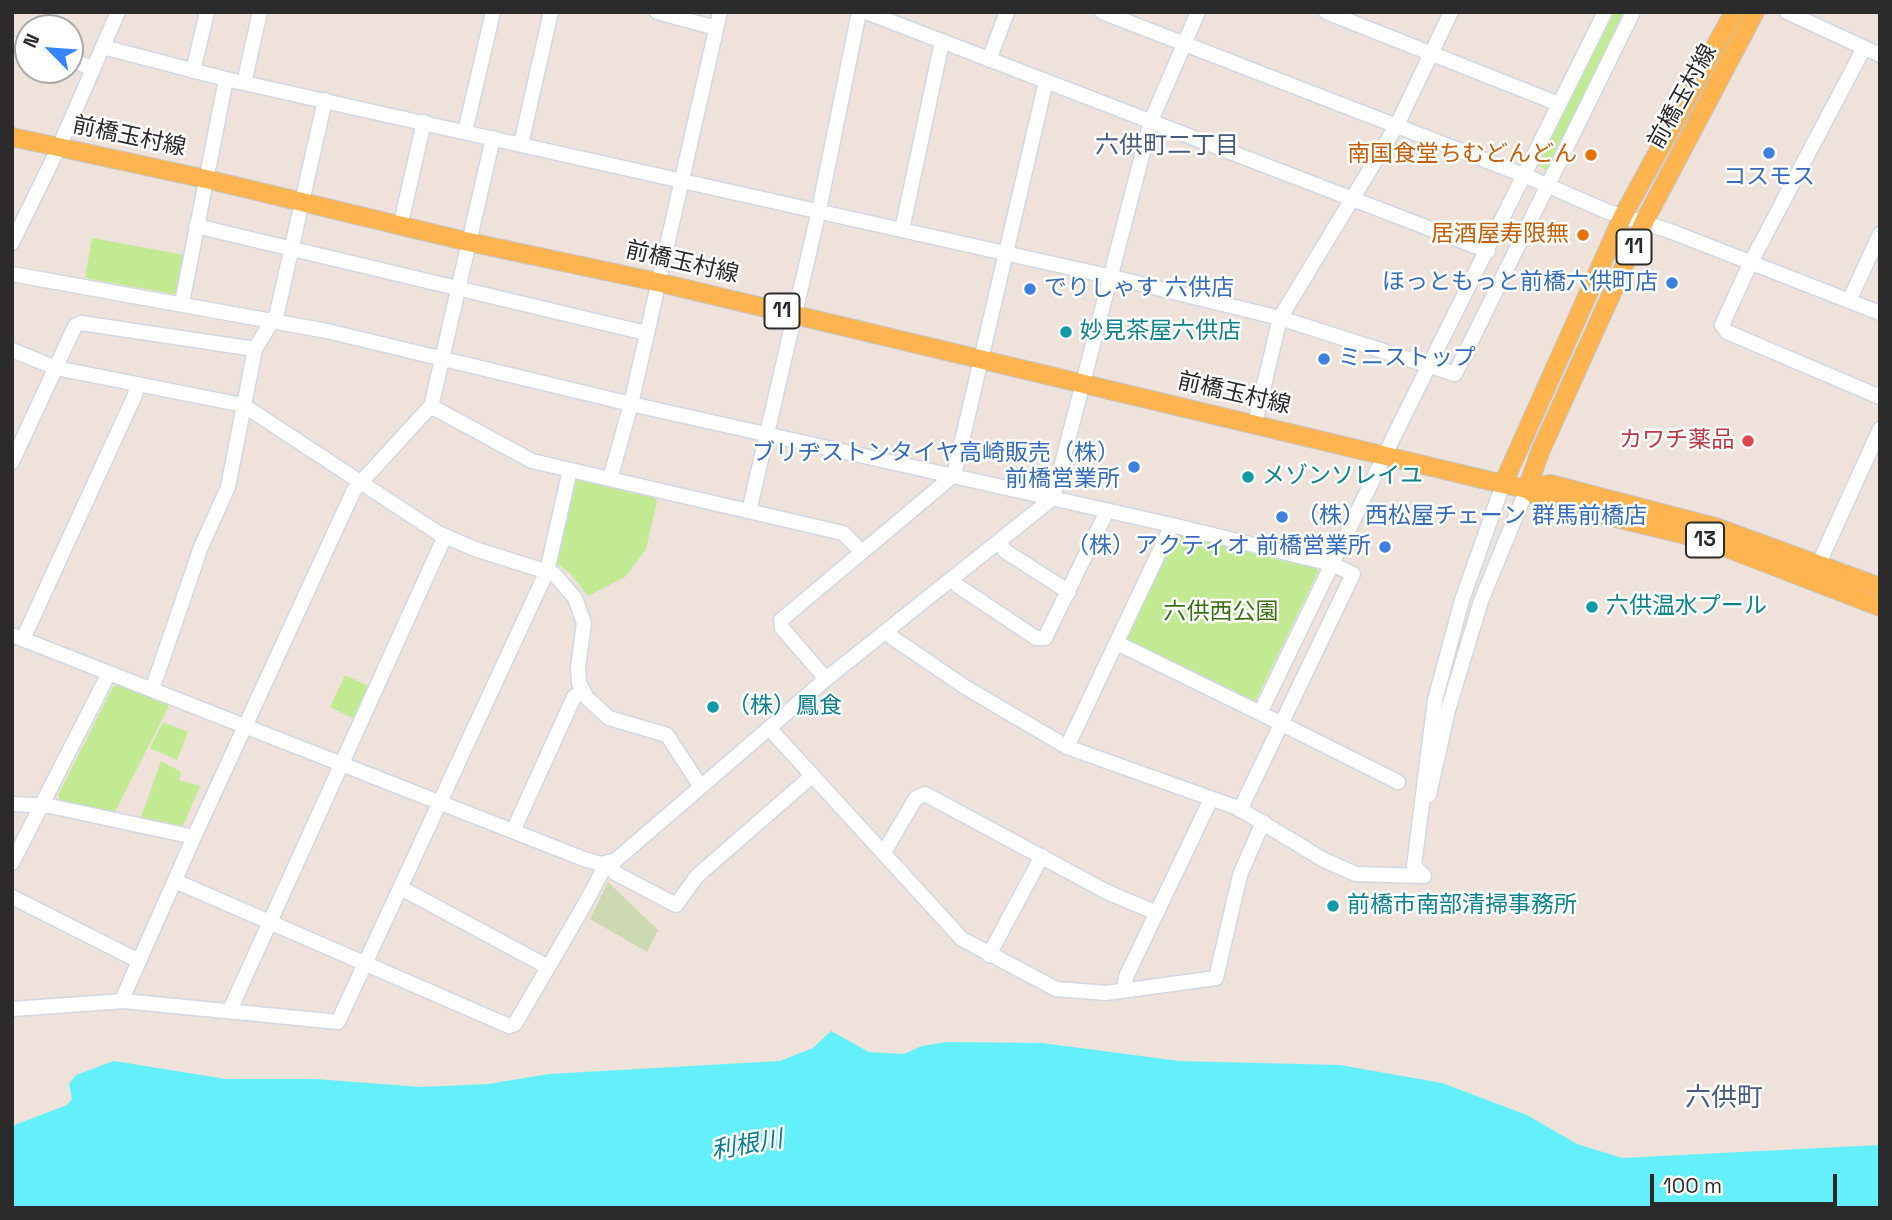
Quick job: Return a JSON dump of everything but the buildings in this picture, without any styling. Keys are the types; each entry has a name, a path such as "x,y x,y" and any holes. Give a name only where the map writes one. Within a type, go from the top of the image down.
{"main road":[{"name":"前橋玉村線","path":"1503,484 1623,216 1734,12"},
{"name":"前橋玉村線","path":"12,137 795,314 1527,489 1540,452 1644,222 1728,69 1755,12"},
{"name":"13","path":"1527,489 1550,484 1661,511 1880,587"},
{"name":"13","path":"1527,489 1543,500 1706,540 1880,607"}],"street":[{"path":"12,243 59,147 118,12"},
{"path":"193,71 207,12"},
{"path":"244,82 260,12"},
{"path":"466,131 493,12"},
{"path":"521,144 551,12"},
{"path":"657,12 716,27"},
{"path":"610,479 631,404 720,12"},
{"path":"749,511 818,210 859,12"},
{"path":"866,12 1488,251"},
{"path":"989,60 1007,12"},
{"path":"1102,12 1397,125 1623,216 1880,313"},
{"path":"175,881 509,1026 515,1024 606,863 621,858 826,679 1000,543 1053,498 1151,121 1198,12"},
{"path":"1255,424 1280,318 1397,125 1451,12"},
{"path":"1260,713 1384,456 1526,176 1605,12"},
{"path":"103,47 226,79 1112,277 1280,318 1455,374 1633,12"},
{"path":"1787,12 1880,55"},
{"path":"1332,13 1559,104"},
{"path":"902,230 942,42"},
{"path":"1864,48 1722,321 1723,329 1880,397"},
{"path":"84,65 93,69"},
{"path":"182,303 226,79"},
{"path":"826,679 782,628 781,620 954,475 1045,90"},
{"path":"152,690 201,547 228,486 255,349 274,320 293,249 325,100"},
{"path":"400,226 424,122"},
{"path":"124,1000 194,838 358,483 431,407 493,138"},
{"path":"196,226 646,333"},
{"path":"1849,301 1880,234"},
{"path":"12,274 274,320 1332,564 1353,574 1240,810"},
{"path":"12,462 75,326 81,323 255,349"},
{"path":"12,350 56,368 243,405 358,483 445,536 475,550 547,571 570,590 582,616 584,626 578,667 583,691 607,716 667,735 701,787"},
{"path":"137,384 135,395 18,637 440,803 606,863 615,873 676,905 697,876 813,775"},
{"path":"431,407 514,454 570,470 843,533 862,552"},
{"path":"1811,580 1880,429"},
{"path":"12,1009 124,1000 338,1022 547,571 570,470"},
{"path":"1424,876 1414,866 1435,700 1462,600 1503,484"},
{"path":"1424,876 1427,805 1448,710 1488,582 1527,489"},
{"path":"953,579 958,586 1041,639 1048,635 1107,511"},
{"path":"1067,747 1172,525"},
{"path":"230,1010 268,921 445,536"},
{"path":"1000,543 1004,551 1069,592"},
{"path":"888,631 893,638 965,687 1067,747 1240,810 1263,821 1324,860 1356,874 1424,876"},
{"path":"1117,643 1398,782"},
{"path":"12,863 109,673"},
{"path":"513,831 574,697 583,691"},
{"path":"769,728 962,939 1056,989 1106,993 1216,978 1240,875 1263,821"},
{"path":"884,852 916,798 925,794 1107,892 1157,913"},
{"path":"1124,989 1126,977 1211,799"},
{"path":"12,804 42,805 194,838"},
{"path":"989,955 1041,856"},
{"path":"401,888 548,967"},
{"path":"12,897 139,961"}],"green space":[{"path":"1611,12 1626,12 1548,171 1536,164"},
{"path":"92,238 185,255 178,295 85,278"},
{"path":"578,479 653,495 657,502 646,549 625,577 588,596 570,573 554,562 573,482"},
{"name":"六供西公園","path":"1181,534 1315,565 1318,572 1256,700 1248,703 1127,644 1126,636 1175,537"},
{"path":"345,675 373,688 359,721 330,707"},
{"path":"119,684 170,704 115,812 61,802 58,795 113,687"},
{"path":"163,722 188,732 177,760 150,748"},
{"path":"161,761 181,772 179,780 200,786 183,826 141,817"},
{"path":"608,882 658,930 647,952 590,919"}],"water":[{"name":"利根川","path":"831,1031 869,1052 904,1054 922,1046 947,1042 1042,1043 1179,1061 1340,1065 1442,1083 1527,1115 1577,1144 1622,1158 1880,1145 1880,1208 12,1208 12,1126 67,1105 72,1099 69,1084 76,1075 114,1061 226,1079 315,1079 421,1087 488,1084 549,1074 780,1061 813,1048"}],"place":[{"name":"コスモス","path":"1769,153"},
{"name":"南国食堂ちむどんどん","path":"1591,155"},
{"name":"居酒屋寿限無","path":"1583,235"},
{"name":"ほっともっと前橋六供町店","path":"1672,283"},
{"name":"でりしゃす 六供店","path":"1030,289"},
{"name":"妙見茶屋六供店","path":"1066,332"},
{"name":"ミニストップ","path":"1324,359"},
{"name":"カワチ薬品","path":"1748,441"},
{"name":"ブリヂストンタイヤ高崎販売（株） 前橋営業所","path":"1134,467"},
{"name":"メゾンソレイユ","path":"1248,477"},
{"name":"（株）西松屋チェーン 群馬前橋店","path":"1282,517"},
{"name":"（株）アクティオ 前橋営業所","path":"1385,547"},
{"name":"六供温水プール","path":"1592,607"},
{"name":"（株）鳳食","path":"713,707"},
{"name":"前橋市南部清掃事務所","path":"1333,906"}],"district":[{"name":"六供町二丁目","path":"1167,146"},
{"name":"六供町","path":"1724,1099"}]}
